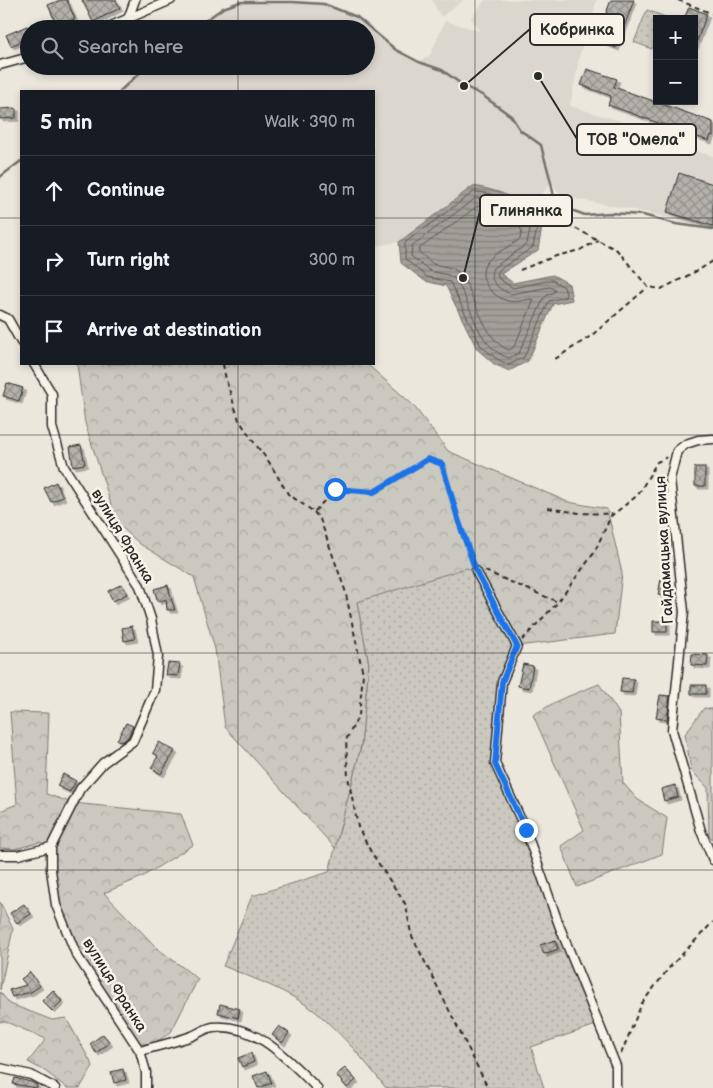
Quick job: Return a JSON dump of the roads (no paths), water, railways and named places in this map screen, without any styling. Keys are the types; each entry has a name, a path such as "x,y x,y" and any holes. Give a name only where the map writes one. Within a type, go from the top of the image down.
{"street":[{"path":"128,18 135,0"},
{"path":"124,20 171,0"},
{"path":"0,66 20,60"},
{"path":"0,315 8,319 20,340"},
{"name":"вулиця Франка","path":"35,365 52,394 52,427 64,467 140,586 151,619 158,656 156,690 133,741 103,763 80,788 51,847 51,870 56,905 76,954 140,1051 146,1072 146,1088"},
{"name":"Гайдамацька вулиця","path":"713,439 698,440 686,444 677,452 670,479 684,612 672,730 701,831 713,860"},
{"path":"476,569 517,646 502,682 495,764 526,830 559,925 616,1066 616,1088"},
{"path":"0,855 18,855 51,847"},
{"name":"вулиця Франка","path":"140,1051 193,1036 212,1027 234,1029 260,1038 287,1059 316,1088"},
{"path":"0,1068 31,1075 55,1088"}],"water":[{"path":"473,186 495,191 513,198 535,217 542,227 538,250 501,274 513,283 553,275 569,284 572,300 553,304 528,361 509,371 494,364 477,349 446,286 425,281 401,263 399,242"}],"waterway":[{"path":"206,20 223,8 240,2 324,4 361,20"},
{"path":"375,32 396,50 419,62 442,70 511,116 520,130 541,145 554,199 571,210 585,215 610,213 643,215 676,224 713,229"},
{"path":"121,90 137,75"},
{"path":"0,177 20,162"}],"place":[{"name":"ТОВ \"Омела\"","path":"538,76"},
{"name":"Кобринка","path":"464,86"},
{"name":"Глинянка","path":"463,278"}]}
